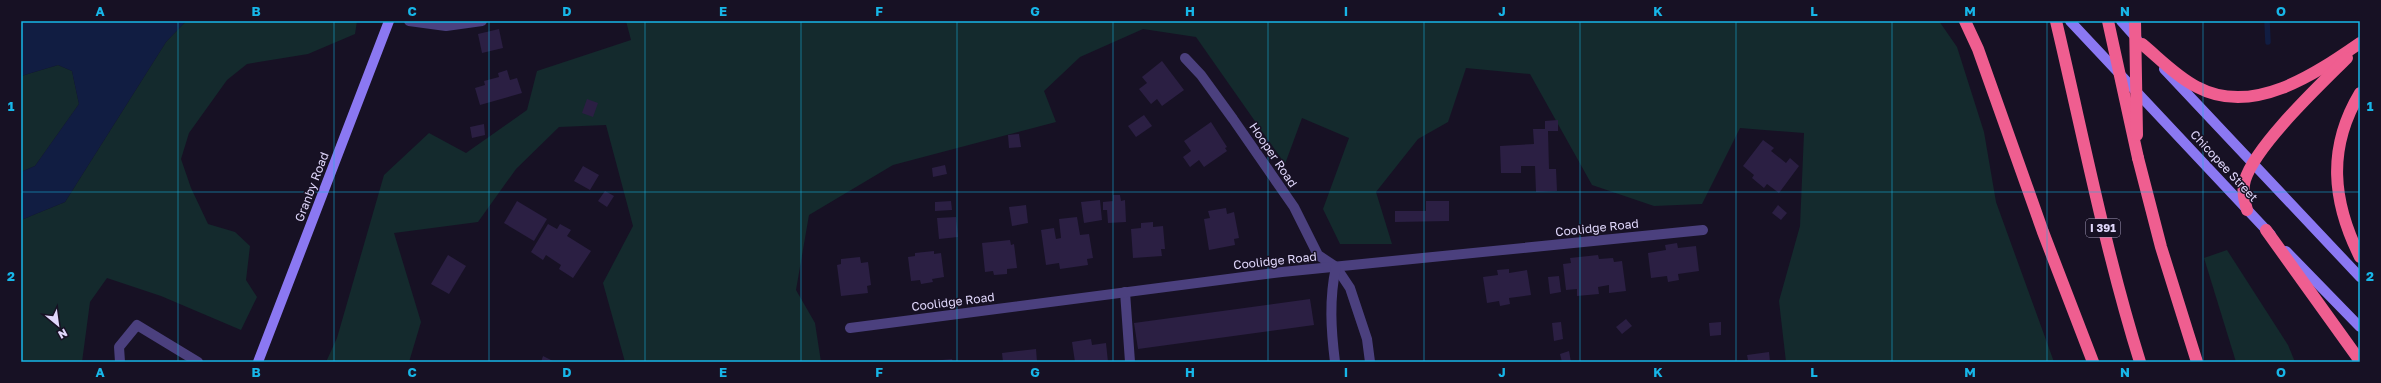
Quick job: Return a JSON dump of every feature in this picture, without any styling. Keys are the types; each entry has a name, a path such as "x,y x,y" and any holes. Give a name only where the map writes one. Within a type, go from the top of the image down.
{"highway":[{"path":"1965,21 1978,49 2043,232 2093,362"},
{"path":"2056,21 2073,93"},
{"name":"I 391","path":"2061,21 2073,93 2097,208 2123,307 2140,362"},
{"path":"2108,21 2138,158 2184,324 2197,362"},
{"path":"2135,21 2138,158"},
{"path":"2142,44 2196,87 2219,95 2257,97 2284,87 2319,69 2360,44"},
{"path":"2247,210 2243,189 2253,164 2280,130 2360,44"},
{"path":"2360,93 2347,119 2341,138 2337,172 2340,205 2350,236 2360,256"},
{"path":"2266,230 2360,361"},
{"path":"2184,324 2202,362"}],"main road":[{"name":"Granby Road","path":"258,362 390,21"},
{"name":"Chicopee Street","path":"2070,21 2360,328"},
{"name":"Chicopee Street","path":"2121,21 2360,277"}],"street":[{"path":"409,21 446,26 482,21"},
{"name":"Hooper Road","path":"1184,58 1201,74 1289,201 1318,255 1336,267"},
{"name":"Coolidge Road","path":"850,328 1125,292 1336,267 1703,230"},
{"path":"1335,362 1332,338 1331,291 1336,267"},
{"path":"1336,267 1350,288 1367,338 1370,362"},
{"path":"1125,292 1130,362"},
{"path":"120,362 118,347 137,325 198,362"}],"green space":[{"path":"186,21 357,21 355,34 308,54 247,64 227,80 189,133 181,159 191,188 208,224 235,232 250,246 246,280 257,297 241,330 161,296 107,278 90,302 82,362 21,362 21,220 65,202 166,42"},
{"path":"626,21 1939,21 1957,47 1984,132 1996,202 2054,362 1786,362 1779,301 1800,226 1804,133 1740,128 1702,204 1654,206 1592,185 1530,74 1466,68 1448,122 1418,139 1376,192 1392,244 1340,244 1323,209 1349,138 1302,118 1285,164 1196,37 1143,29 1080,57 1044,91 1056,122 893,165 809,215 796,290 815,323 821,362 625,362 603,283 633,226 606,125 559,127 516,169 478,222 394,233 421,322 409,362 326,362 337,338 384,175 429,133 466,153 527,110 537,71 631,40"},
{"path":"58,65 72,71 79,104 35,166 21,172 21,76"},
{"path":"2227,250 2288,345 2295,362 2236,362 2204,258"}],"water":[{"path":"21,21 186,21 166,42 65,202 21,220 21,172 35,166 79,104 72,71 58,65 21,76"}],"building":[{"path":"499,29 503,48 482,53 478,34"},
{"path":"1162,61 1184,90 1162,106 1157,99 1151,104 1139,89 1147,83 1142,77"},
{"path":"507,70 510,80 517,78 522,93 480,105 475,88 485,85 484,81 499,77 498,73"},
{"path":"587,99 598,103 593,117 582,113"},
{"path":"1144,115 1152,126 1136,137 1128,126"},
{"path":"1558,120 1558,131 1548,131 1549,169 1556,169 1557,191 1536,192 1535,166 1521,166 1521,173 1501,173 1500,146 1534,144 1533,129 1545,129 1545,121"},
{"path":"1211,122 1227,147 1225,148 1227,151 1204,167 1199,160 1190,167 1183,157 1191,151 1184,141"},
{"path":"484,124 485,135 472,138 470,127"},
{"path":"1019,134 1021,147 1009,148 1008,135"},
{"path":"1763,140 1774,148 1771,151 1786,163 1790,158 1799,166 1779,193 1767,184 1764,188 1752,178 1754,175 1743,166"},
{"path":"945,165 947,174 933,177 932,168"},
{"path":"583,166 599,175 590,190 574,181"},
{"path":"605,191 614,196 607,207 598,201"},
{"path":"1113,195 1120,195 1121,201 1125,200 1126,222 1108,223 1107,210 1103,210 1103,202 1113,201"},
{"path":"1100,200 1102,220 1084,223 1081,202"},
{"path":"517,201 547,219 534,241 504,223"},
{"path":"951,201 952,210 935,211 935,202"},
{"path":"1426,201 1449,201 1449,221 1395,222 1395,211 1426,211"},
{"path":"1026,205 1028,223 1012,226 1009,207"},
{"path":"1778,205 1787,213 1781,220 1772,213"},
{"path":"1226,208 1227,214 1234,212 1239,238 1234,239 1235,245 1209,250 1204,219 1210,218 1208,211"},
{"path":"956,217 958,237 939,239 937,218"},
{"path":"1077,217 1080,235 1089,234 1093,258 1087,259 1088,265 1060,269 1059,263 1046,265 1041,230 1054,228 1056,239 1061,238 1059,219"},
{"path":"1153,222 1153,227 1163,226 1165,249 1161,249 1162,256 1133,258 1131,229 1141,228 1141,223"},
{"path":"548,224 557,229 560,224 571,230 567,236 591,251 573,278 559,269 561,265 546,255 543,260 531,252"},
{"path":"1010,240 1011,245 1014,244 1017,268 1007,269 1007,274 994,275 993,271 985,272 982,243"},
{"path":"1677,243 1678,248 1696,246 1699,271 1678,274 1679,280 1668,282 1667,276 1651,278 1648,253 1666,250 1665,245"},
{"path":"934,251 934,254 941,253 944,277 932,279 933,282 921,284 920,280 911,281 908,257 915,256 915,253"},
{"path":"448,255 466,266 449,294 431,284"},
{"path":"1598,255 1599,259 1613,258 1614,262 1622,261 1626,291 1609,293 1609,285 1598,287 1599,294 1577,296 1577,289 1566,290 1563,264 1571,263 1570,258"},
{"path":"860,257 861,263 868,262 871,285 867,286 868,293 841,296 837,265 841,264 841,259"},
{"path":"1509,269 1509,273 1527,270 1531,295 1509,298 1510,304 1500,306 1499,301 1487,303 1483,277 1498,275 1497,270"},
{"path":"1559,276 1561,292 1550,294 1548,277"},
{"path":"1310,299 1314,325 1138,349 1134,323"},
{"path":"1626,319 1632,326 1622,334 1616,327"},
{"path":"1561,322 1563,339 1554,341 1552,323"},
{"path":"1721,322 1721,335 1710,336 1709,323"},
{"path":"1091,339 1092,345 1106,343 1108,362 1075,362 1072,342"},
{"path":"1036,349 1037,362 1003,362 1002,353"},
{"path":"1569,351 1571,362 1562,362 1560,354"},
{"path":"1769,352 1770,362 1733,362 1748,360 1747,355"},
{"path":"543,356 555,362 541,362"},
{"path":"952,359 953,362 932,362 932,361"}],"waterway":[{"path":"2267,21 2268,42"}]}
